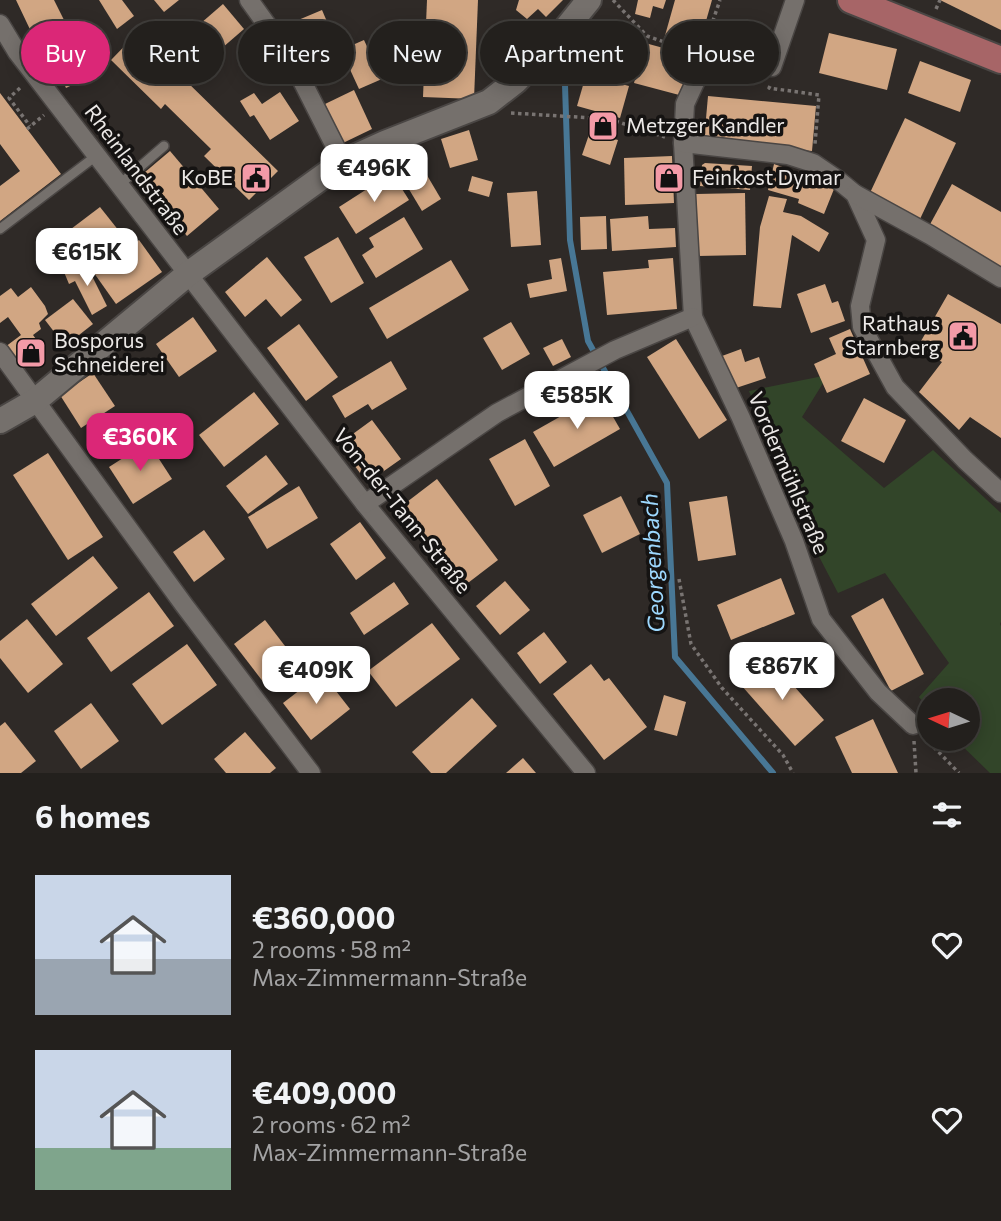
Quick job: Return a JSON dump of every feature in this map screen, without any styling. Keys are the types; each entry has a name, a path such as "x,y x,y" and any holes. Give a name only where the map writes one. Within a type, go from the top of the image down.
{"main road":[{"path":"851,0 1001,60"}],"street":[{"path":"249,0 290,57 343,162"},
{"path":"0,421 35,401 188,274 343,162 489,102 516,81 564,32 589,0"},
{"path":"779,47 795,0"},
{"name":"Rheinlandstraße","path":"0,24 17,52 188,274"},
{"name":"Vordermühlstraße","path":"694,84 685,104 683,143 693,317 741,418 794,541 821,619 878,692 913,725"},
{"path":"683,143 788,155 813,163 855,194 1001,278"},
{"path":"855,194 876,240 860,306 862,327 895,387 1001,494"},
{"name":"Von-der-Tann-Straße","path":"188,274 365,504 586,773"},
{"path":"365,504 497,413 615,350 693,317"},
{"path":"0,352 184,605 311,773"}],"lane":[{"path":"119,185 164,146"},
{"path":"0,229 96,156"}],"path":[{"path":"613,0 647,36 662,41"},
{"path":"715,21 720,0"},
{"path":"770,84 769,88 819,95 813,163"},
{"path":"9,98 28,128 40,118"},
{"path":"489,102 504,113 610,119 683,143"},
{"path":"679,579 691,644 722,688 783,755 793,773"},
{"path":"913,725 916,773"},
{"path":"913,725 959,773"}],"green space":[{"path":"828,375 802,417 884,488 933,450 1001,513 1001,773 990,773 967,751 980,751 980,688 927,688 949,663 885,573 838,593 801,522 749,391"}],"building":[{"path":"16,0 54,0 64,21 26,21"},
{"path":"99,0 122,0 134,16 124,21 117,29"},
{"path":"154,0 179,0 164,12"},
{"path":"427,0 478,0 474,99 423,97 424,84 466,84 466,21 426,21"},
{"path":"519,0 563,0 546,17 538,9 527,19 516,10"},
{"path":"638,0 666,0 663,9 653,6 650,18 635,14"},
{"path":"675,0 712,0 706,21 669,21"},
{"path":"940,0 1001,0 1001,30"},
{"path":"223,4 238,22 238,34 224,46 224,21 203,21"},
{"path":"322,10 327,21 296,21"},
{"path":"829,33 897,49 887,90 819,73"},
{"path":"364,40 368,49 368,84 370,84 359,89 354,78 354,44"},
{"path":"648,44 662,48 662,84 686,84 683,96 638,84 648,84"},
{"path":"124,47 124,73 111,60"},
{"path":"920,61 971,80 960,112 908,93"},
{"path":"135,84 189,84 278,171 249,200 204,156 211,149 165,104 161,109"},
{"path":"583,84 629,86 620,118 577,106"},
{"path":"354,90 372,129 343,143 325,104"},
{"path":"280,92 299,121 270,140 254,115 250,117 240,101 254,93 262,104"},
{"path":"0,93 61,174 0,221 0,186 20,171 0,144"},
{"path":"708,96 816,106 812,151 704,141"},
{"path":"905,118 956,143 920,219 869,195"},
{"path":"594,120 617,128 614,139 618,140 610,165 582,155"},
{"path":"469,130 478,160 450,168 441,139"},
{"path":"170,151 219,209 187,236 138,178"},
{"path":"672,156 674,203 625,205 624,158"},
{"path":"418,160 441,199 422,211 398,171"},
{"path":"774,164 834,189 824,214 798,203 799,199 768,190"},
{"path":"702,165 752,166 750,190 700,186"},
{"path":"392,173 409,200 356,234 339,207"},
{"path":"472,176 493,182 489,197 468,191"},
{"path":"952,184 1001,212 1001,269 928,228"},
{"path":"537,191 541,245 511,247 507,193"},
{"path":"745,193 746,255 698,256 696,194"},
{"path":"769,196 787,199 783,212 801,216 829,233 819,252 792,235 781,308 753,306 760,227"},
{"path":"100,207 123,236 94,259 71,229"},
{"path":"606,216 607,249 581,250 580,217"},
{"path":"648,216 649,229 675,228 676,247 612,251 610,219"},
{"path":"404,217 423,249 376,278 362,255 374,247 369,238"},
{"path":"338,237 364,283 331,303 304,257"},
{"path":"139,240 162,272 116,304 94,273"},
{"path":"267,257 302,300 281,317 266,299 245,317 225,292"},
{"path":"561,258 567,291 530,298 527,284 552,279 549,260"},
{"path":"673,258 677,309 607,315 603,272 649,268 648,260"},
{"path":"451,260 469,290 387,339 369,308"},
{"path":"86,264 107,306 92,315 75,281 69,284 64,272"},
{"path":"825,284 832,303 838,301 845,321 811,333 797,294"},
{"path":"31,287 48,314 39,323 41,329 33,335 44,350 21,368 5,347 21,335 8,317 0,323 0,296 11,288 18,297"},
{"path":"948,294 1001,324 1001,438 970,417 959,430 919,392 942,362 917,348"},
{"path":"73,299 93,324 65,346 45,320"},
{"path":"193,317 217,351 179,377 156,344"},
{"path":"511,322 530,354 502,370 483,338"},
{"path":"299,324 338,377 306,401 267,348"},
{"path":"850,329 870,374 827,393 814,364 836,354 829,338"},
{"path":"562,339 571,357 553,366 543,348"},
{"path":"676,339 727,420 699,439 647,357"},
{"path":"741,349 745,362 759,357 766,378 733,389 722,356"},
{"path":"391,361 407,389 372,410 368,404 345,418 332,396"},
{"path":"93,373 115,406 81,428 60,395"},
{"path":"254,392 279,424 224,467 199,435"},
{"path":"600,394 620,429 554,467 533,432"},
{"path":"864,398 906,420 884,463 841,441"},
{"path":"372,420 401,459 374,478 366,468 360,473 346,454 353,449 346,439"},
{"path":"525,439 550,486 515,506 489,459"},
{"path":"148,442 172,479 133,504 109,467"},
{"path":"48,453 103,537 68,560 13,475"},
{"path":"266,455 288,484 248,514 226,486"},
{"path":"437,479 498,560 460,589 399,508"},
{"path":"299,486 318,518 267,549 248,517"},
{"path":"621,496 640,534 602,553 583,515"},
{"path":"727,496 736,555 698,561 689,502"},
{"path":"360,522 386,558 356,580 330,544"},
{"path":"204,530 225,559 194,582 173,552"},
{"path":"93,556 118,588 56,636 31,604"},
{"path":"781,578 795,614 731,640 717,605"},
{"path":"505,581 530,610 500,635 476,606"},
{"path":"394,582 409,604 364,635 350,613"},
{"path":"149,592 174,626 111,672 87,638"},
{"path":"883,598 924,674 891,691 851,616"},
{"path":"27,619 63,664 28,693 0,658 0,641"},
{"path":"265,620 295,659 264,683 234,644"},
{"path":"432,623 460,659 396,707 368,671"},
{"path":"544,632 567,662 540,684 517,653"},
{"path":"187,644 217,685 162,725 132,684"},
{"path":"770,659 824,720 795,746 741,685"},
{"path":"591,664 604,681 609,678 647,727 604,760 553,694"},
{"path":"322,673 350,709 311,740 283,703"},
{"path":"664,695 686,702 677,736 654,730"},
{"path":"472,698 497,726 446,773 431,773 412,752"},
{"path":"91,703 119,741 81,769 54,731"},
{"path":"873,719 898,773 852,773 835,737"},
{"path":"5,722 36,761 21,773 0,773 0,726"},
{"path":"245,732 276,768 270,773 226,773 214,759"},
{"path":"523,758 536,773 506,773"}],"waterway":[{"name":"Georgenbach","path":"565,85 570,240 588,341 667,483 675,657 773,773"}],"place":[{"name":"Metzger Kandler","path":"603,126"},
{"name":"KoBE","path":"256,178"},
{"name":"Feinkost Dymar","path":"669,178"},
{"name":"Rathaus Starnberg","path":"963,336"},
{"name":"Bosporus Schneiderei","path":"31,353"}]}
